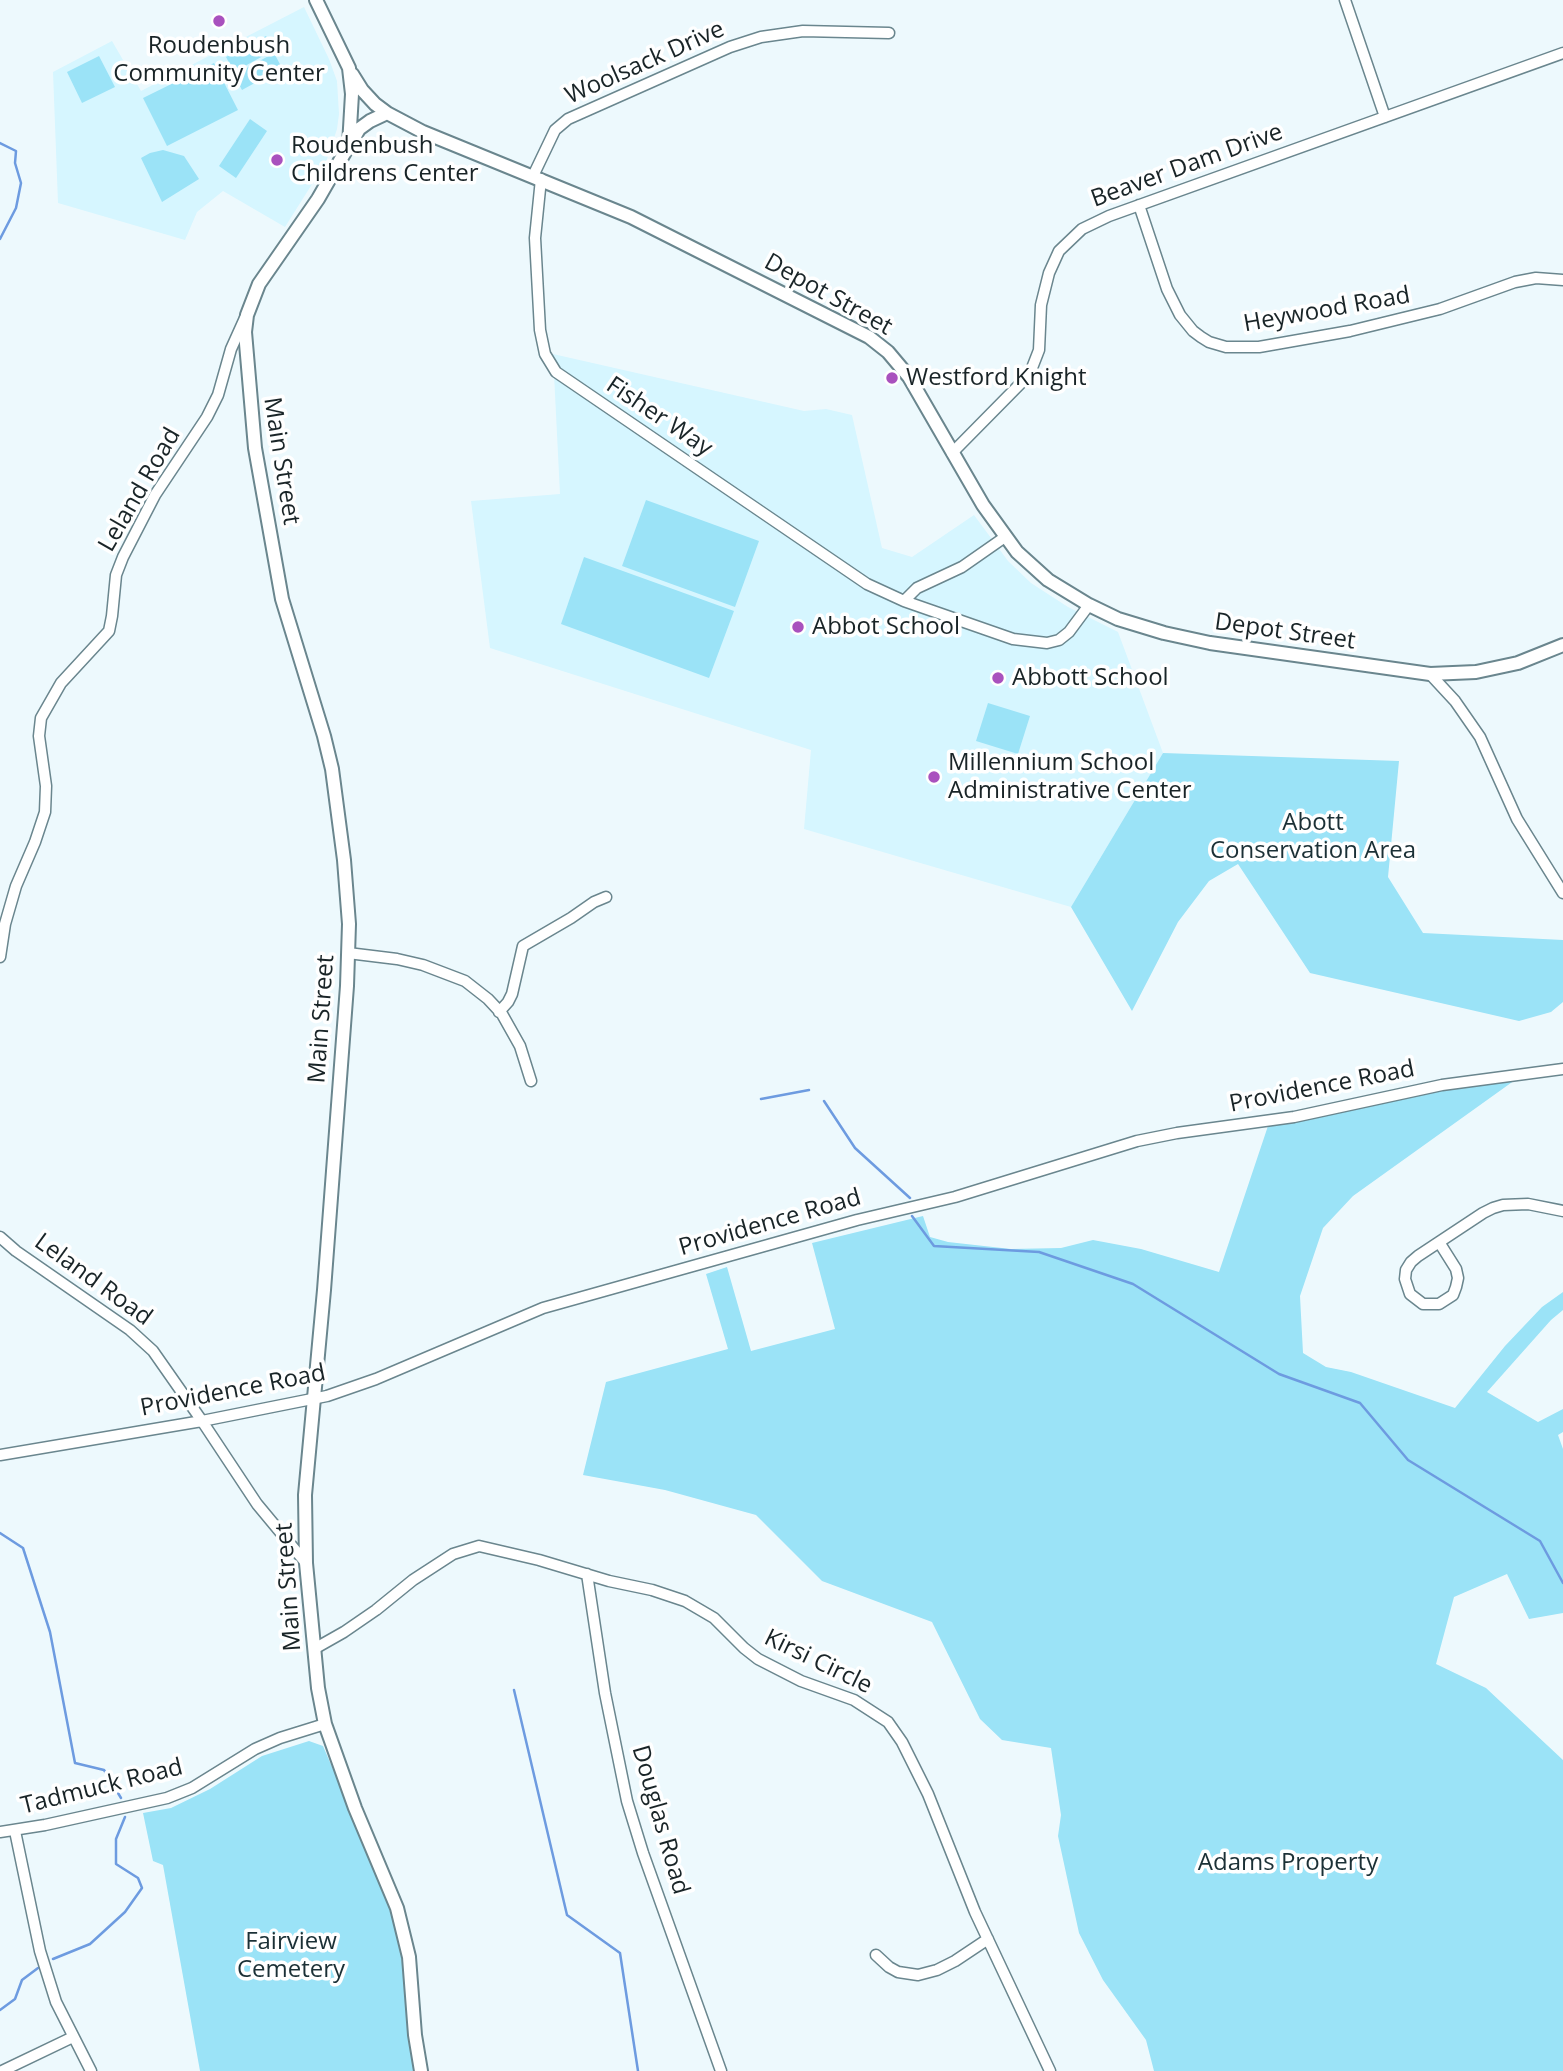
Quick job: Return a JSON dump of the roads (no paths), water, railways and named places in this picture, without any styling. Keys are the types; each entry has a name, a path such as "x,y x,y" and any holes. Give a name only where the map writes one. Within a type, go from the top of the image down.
{"main road":[{"name":"Main Street","path":"316,0 349,68 352,94 349,145 318,199 259,284 247,315 245,332 256,448 282,599 332,769 347,897 348,953 315,1399 305,1494 306,1563 318,1688 325,1724 401,1923 409,1956 415,2035 421,2071"},
{"name":"Depot Street","path":"349,68 362,90 375,104 423,132 645,223 876,341 904,370 983,505 1005,537 1032,568 1089,605 1137,626 1199,640 1430,674 1476,673 1518,663 1563,645"},
{"path":"349,145 359,129 387,113"}],"street":[{"path":"1345,0 1385,117"},
{"name":"Woolsack Drive","path":"537,178 551,136 568,119 730,47 768,36 803,31 889,33"},
{"name":"Beaver Dam Drive","path":"952,453 1021,383 1032,368 1039,350 1044,288 1059,251 1089,225 1109,215 1563,53"},
{"name":"Fisher Way","path":"537,178 536,265 542,344 546,358 556,372 867,584 904,601 1013,639 1046,643 1059,640 1069,632 1089,605"},
{"name":"Heywood Road","path":"1139,205 1167,289 1180,315 1193,331 1209,342 1226,347 1259,347 1350,331 1421,315 1515,282 1536,278 1563,280"},
{"name":"Leland Road","path":"0,957 5,924 16,886 45,811 46,786 39,736 41,718 61,683 109,631 116,575 123,558 155,495 207,417 218,395 237,335 247,315"},
{"path":"904,601 917,588 962,566 1005,537"},
{"path":"1430,674 1455,701 1480,737 1517,819 1563,893"},
{"path":"499,1012 512,994 523,946 606,897"},
{"path":"348,953 397,959 445,972 465,981 488,999 499,1012 520,1046 531,1081"},
{"name":"Providence Road","path":"0,1455 202,1421 327,1396 376,1380 543,1308 857,1220 955,1197 1112,1147 1177,1133 1246,1125 1318,1112 1442,1085 1563,1069"},
{"path":"1439,1242 1456,1269 1456,1287 1452,1295 1439,1304 1423,1304 1410,1294 1405,1279 1406,1270 1418,1256 1439,1242 1483,1213 1503,1205 1528,1204 1563,1211"},
{"name":"Leland Road","path":"0,1237 16,1251 130,1329 153,1351 257,1504 306,1563"},
{"name":"Kirsi Circle","path":"314,1649 366,1618 413,1580 453,1554 473,1547 490,1548 685,1601 719,1622 758,1659 801,1681 854,1700 888,1722 902,1742 928,1794 975,1912 1050,2071"},
{"name":"Douglas Road","path":"587,1574 605,1693 627,1801 721,2071"},
{"name":"Tadmuck Road","path":"0,1832 122,1808 184,1792 256,1749 279,1738 325,1724"},
{"path":"15,1831 40,1951 56,2002 90,2071"},
{"path":"876,1955 898,1972 918,1975 955,1961 988,1939"},
{"path":"2,2071 73,2037"}],"waterway":[{"path":"0,143 16,151 15,163 21,183 16,208 0,239"},
{"path":"761,1099 809,1090"},
{"path":"824,1101 855,1148 910,1198"},
{"path":"912,1216 934,1246 1039,1252 1133,1284 1279,1374 1360,1403 1408,1460 1540,1541 1563,1583"},
{"path":"0,1533 23,1548 50,1632 75,1763 104,1770 121,1798"},
{"path":"514,1690 567,1915 620,1953 638,2071"},
{"path":"53,1959 90,1944 125,1912 142,1888 138,1878 116,1864 116,1839 125,1817"},
{"path":"0,2010 15,1999 22,1980 38,1968"}],"place":[{"name":"Roudenbush Community Center","path":"219,21"},
{"name":"Roudenbush Childrens Center","path":"277,160"},
{"name":"Westford Knight","path":"892,378"},
{"name":"Abbot School","path":"798,627"},
{"name":"Abbott School","path":"998,678"},
{"name":"Millennium School Administrative Center","path":"934,777"}],"park label":[{"name":"Abott Conservation Area","path":"1313,837"},
{"name":"Adams Property","path":"1288,1863"},
{"name":"Fairview Cemetery","path":"291,1956"}]}
